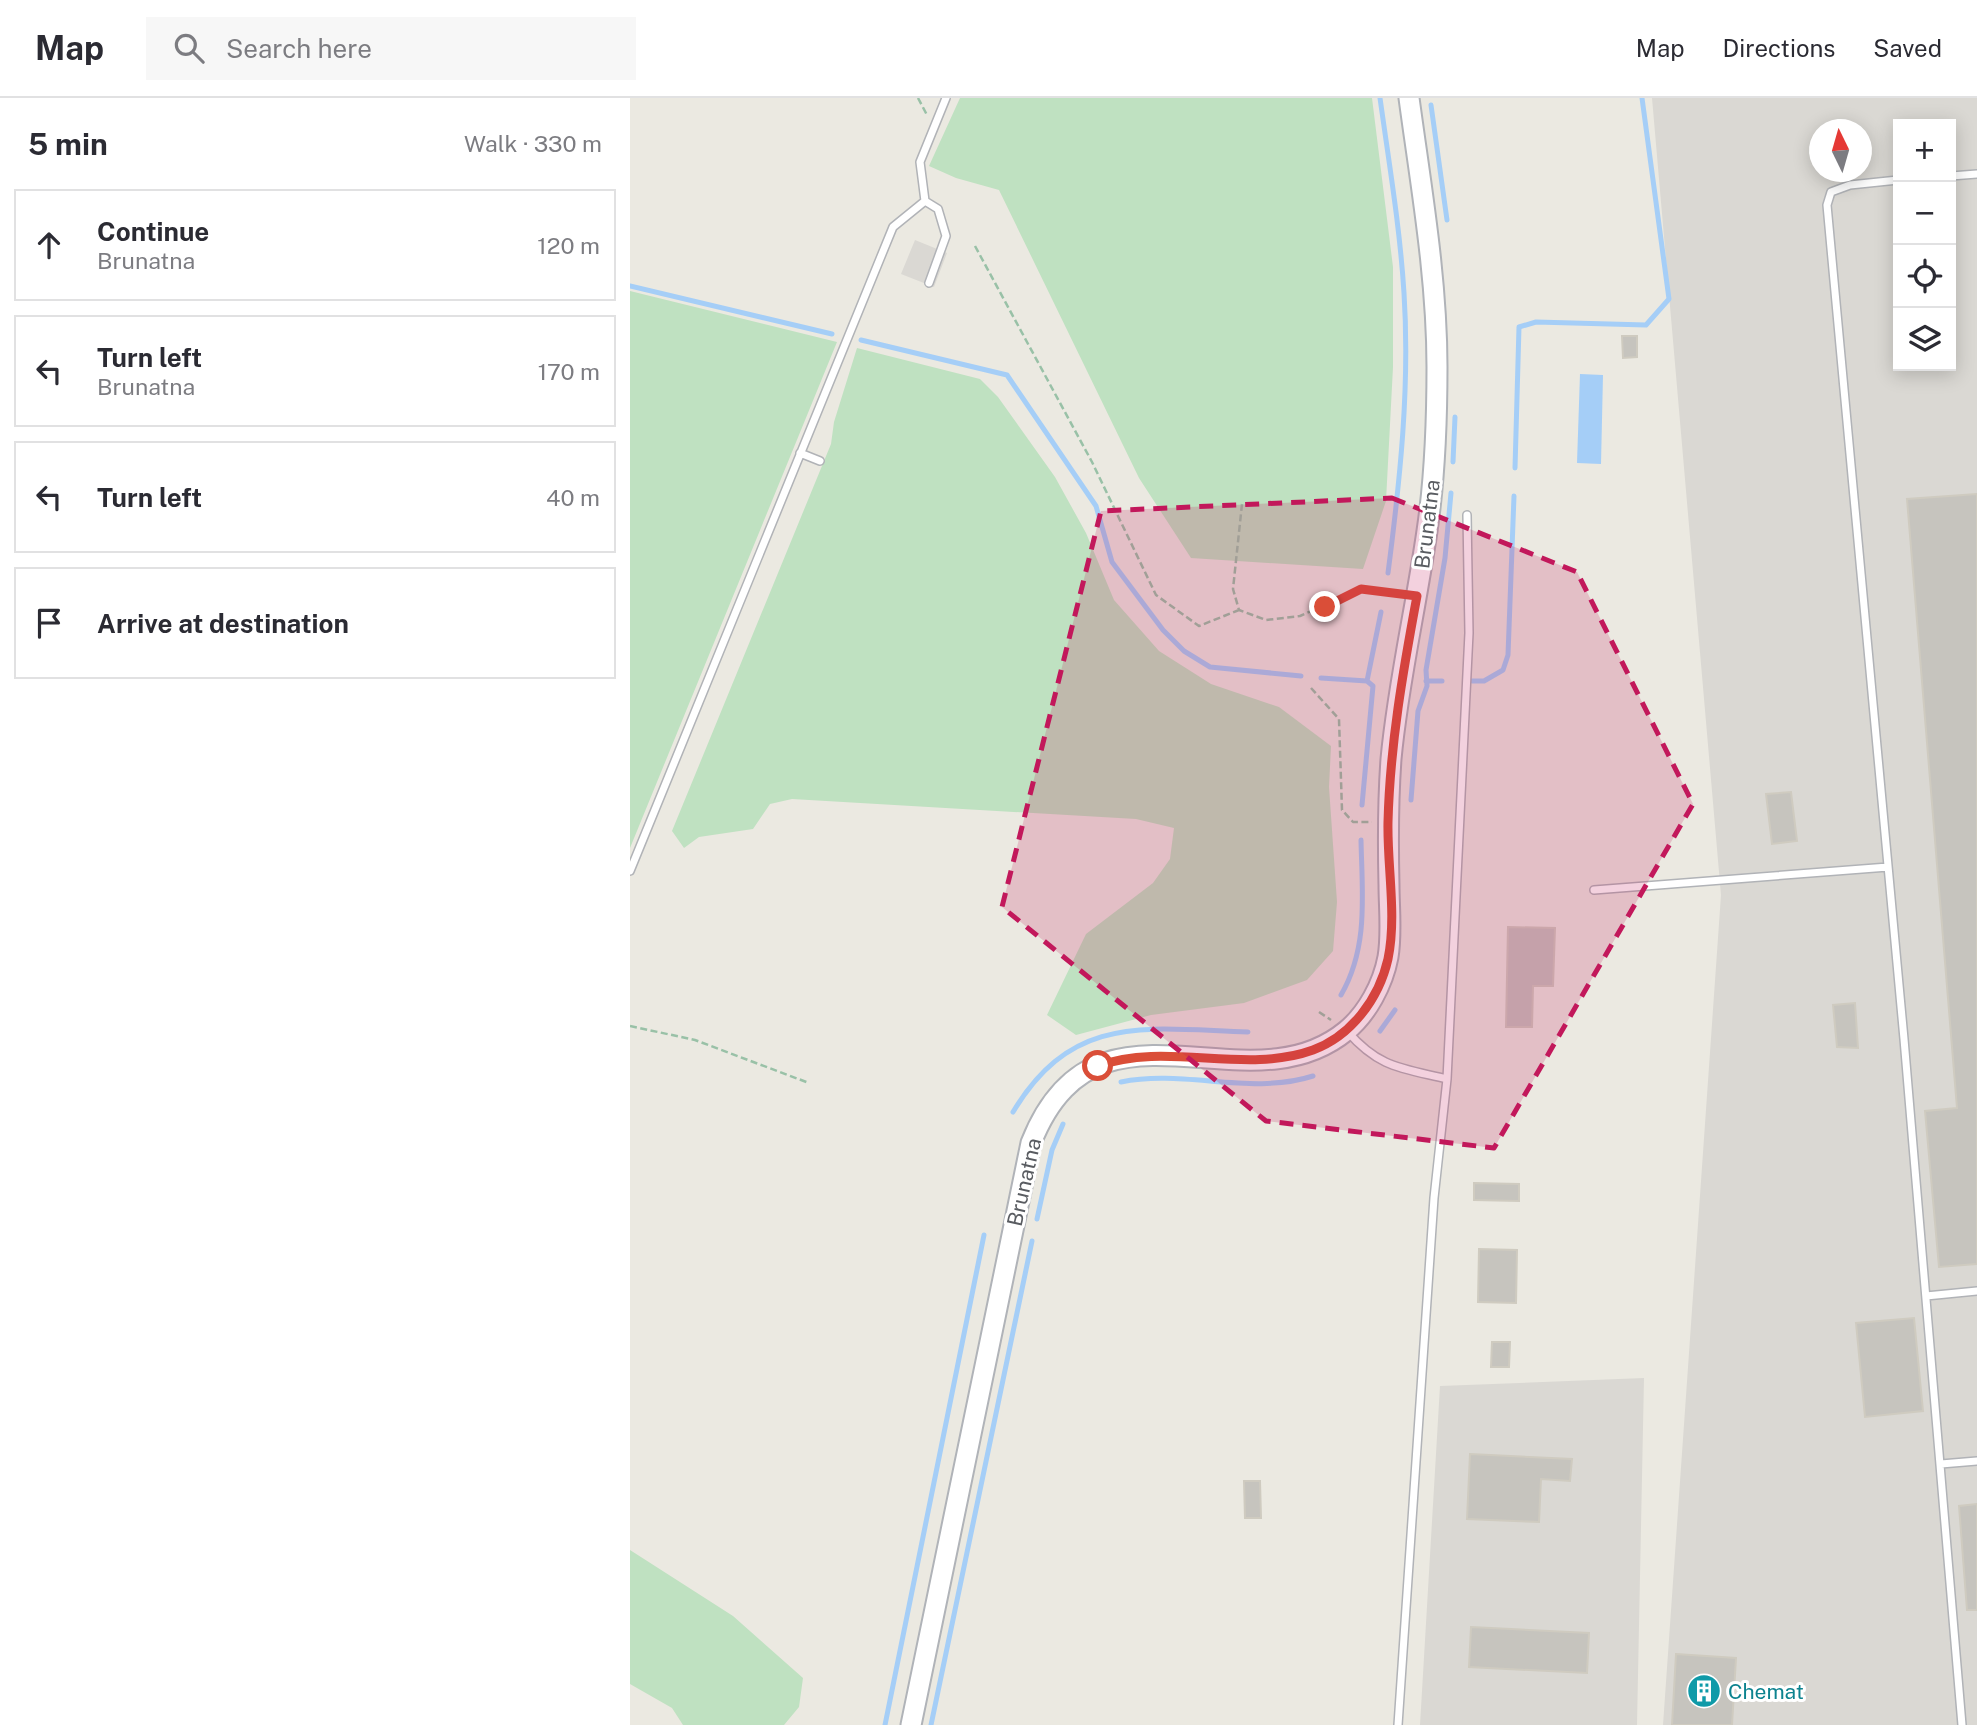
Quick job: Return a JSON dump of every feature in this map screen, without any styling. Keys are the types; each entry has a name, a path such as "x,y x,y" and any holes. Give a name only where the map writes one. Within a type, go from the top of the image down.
{"street":[{"name":"Brunatna","path":"911,1725 1028,1154 1041,1118 1057,1093 1078,1075 1126,1056 1265,1059 1291,1056 1315,1049 1337,1026 1374,996 1388,959 1388,822 1396,709 1417,596 1433,476 1437,362 1427,231 1409,98"}],"lane":[{"path":"925,201 920,162 946,98"},
{"path":"1956,175 1977,173"},
{"path":"1893,181 1850,185 1831,192 1827,205 1888,867 1962,1725"},
{"path":"925,201 938,209 946,236 929,283"},
{"path":"630,870 893,227 925,201"},
{"path":"800,453 820,461"},
{"path":"1398,1725 1434,1198 1447,1079 1468,633 1467,515"},
{"path":"1594,890 1888,867"},
{"path":"1337,1026 1368,1054 1393,1065 1447,1079"},
{"path":"1926,1296 1977,1291"},
{"path":"1941,1464 1977,1461"}],"path":[{"path":"975,246 1092,462 1156,595 1199,626 1239,610 1266,620 1300,616 1361,589 1417,596"},
{"path":"1239,610 1233,589 1242,504"},
{"path":"1311,688 1339,719 1342,810 1353,822 1388,822"},
{"path":"630,1026 695,1040 809,1083"}],"highlighted area":[{"path":"1392,498 1577,572 1693,804 1494,1148 1266,1121 1002,907 1101,511"}],"shaded area":[{"path":"1652,98 1977,98 1977,1725 1663,1725 1721,895"},
{"path":"915,240 947,253 934,287 901,274"},
{"path":"1644,1378 1637,1725 1420,1725 1440,1386"}],"green space":[{"path":"960,98 1372,98 1393,267 1393,367 1386,501 1363,569 1191,558 1139,478 999,190 956,178 929,166"},
{"path":"630,291 837,342 630,848"},
{"path":"857,348 980,379 998,397 1055,477 1086,533 1114,600 1159,651 1211,684 1279,707 1331,746 1329,787 1337,902 1333,951 1307,980 1244,1003 1151,1015 1076,1035 1047,1015 1086,934 1153,883 1170,859 1174,828 1136,819 792,799 770,804 753,829 699,837 684,848 672,831 831,444 834,422"},
{"path":"630,1550 733,1616 803,1678 799,1707 784,1725 683,1725 672,1708 630,1684"}],"water":[{"path":"1580,374 1603,375 1601,464 1577,463"}],"building":[{"path":"1622,336 1637,336 1637,357 1623,358"},
{"path":"1977,494 1977,1264 1939,1267 1925,1111 1957,1108 1907,499"},
{"path":"1791,792 1797,841 1772,844 1766,794"},
{"path":"1508,927 1555,928 1553,986 1533,986 1532,1027 1506,1027"},
{"path":"1855,1003 1858,1048 1837,1047 1833,1005"},
{"path":"1474,1183 1519,1184 1519,1201 1474,1200"},
{"path":"1479,1249 1517,1250 1516,1303 1478,1302"},
{"path":"1914,1318 1923,1411 1865,1417 1856,1323"},
{"path":"1492,1342 1510,1342 1509,1367 1491,1367"},
{"path":"1470,1454 1572,1459 1570,1481 1541,1479 1539,1522 1467,1519"},
{"path":"1244,1481 1260,1481 1261,1518 1245,1518"},
{"path":"1977,1504 1977,1610 1967,1610 1959,1506"},
{"path":"1471,1627 1589,1633 1587,1673 1469,1667"},
{"name":"Chemat","path":"1676,1654 1736,1658 1732,1725 1672,1725"}],"waterway":[{"path":"1380,98 1400,244 1406,328 1403,433 1388,573"},
{"path":"1515,468 1519,327 1536,322 1646,325 1669,299 1642,98"},
{"path":"1431,105 1447,220"},
{"path":"630,286 832,334"},
{"path":"861,340 1007,375 1096,506 1112,562 1163,630 1184,651 1210,667 1301,676"},
{"path":"1453,462 1455,417"},
{"path":"1411,800 1418,711 1427,686 1426,670 1445,558 1451,493"},
{"path":"1472,681 1484,681 1503,670 1508,655 1514,496"},
{"path":"1362,805 1373,686 1367,681 1381,612"},
{"path":"1321,678 1367,681"},
{"path":"1426,681 1442,681"},
{"path":"1341,995 1350,977 1360,939 1361,840"},
{"path":"1380,1031 1395,1010"},
{"path":"1013,1112 1036,1080 1061,1057 1087,1042 1115,1033 1145,1030 1248,1032"},
{"path":"1121,1082 1169,1078 1266,1084 1313,1076"},
{"path":"1037,1219 1052,1150 1063,1124"},
{"path":"885,1725 984,1235"},
{"path":"931,1725 1032,1241"}],"place":[{"name":"Chemat","path":"1704,1691"}],"route":[{"path":"1098,1066 1126,1056 1265,1059 1291,1056 1315,1049 1347,1030 1374,996 1388,959 1391,761 1396,709 1417,596 1361,589 1325,607"}]}
